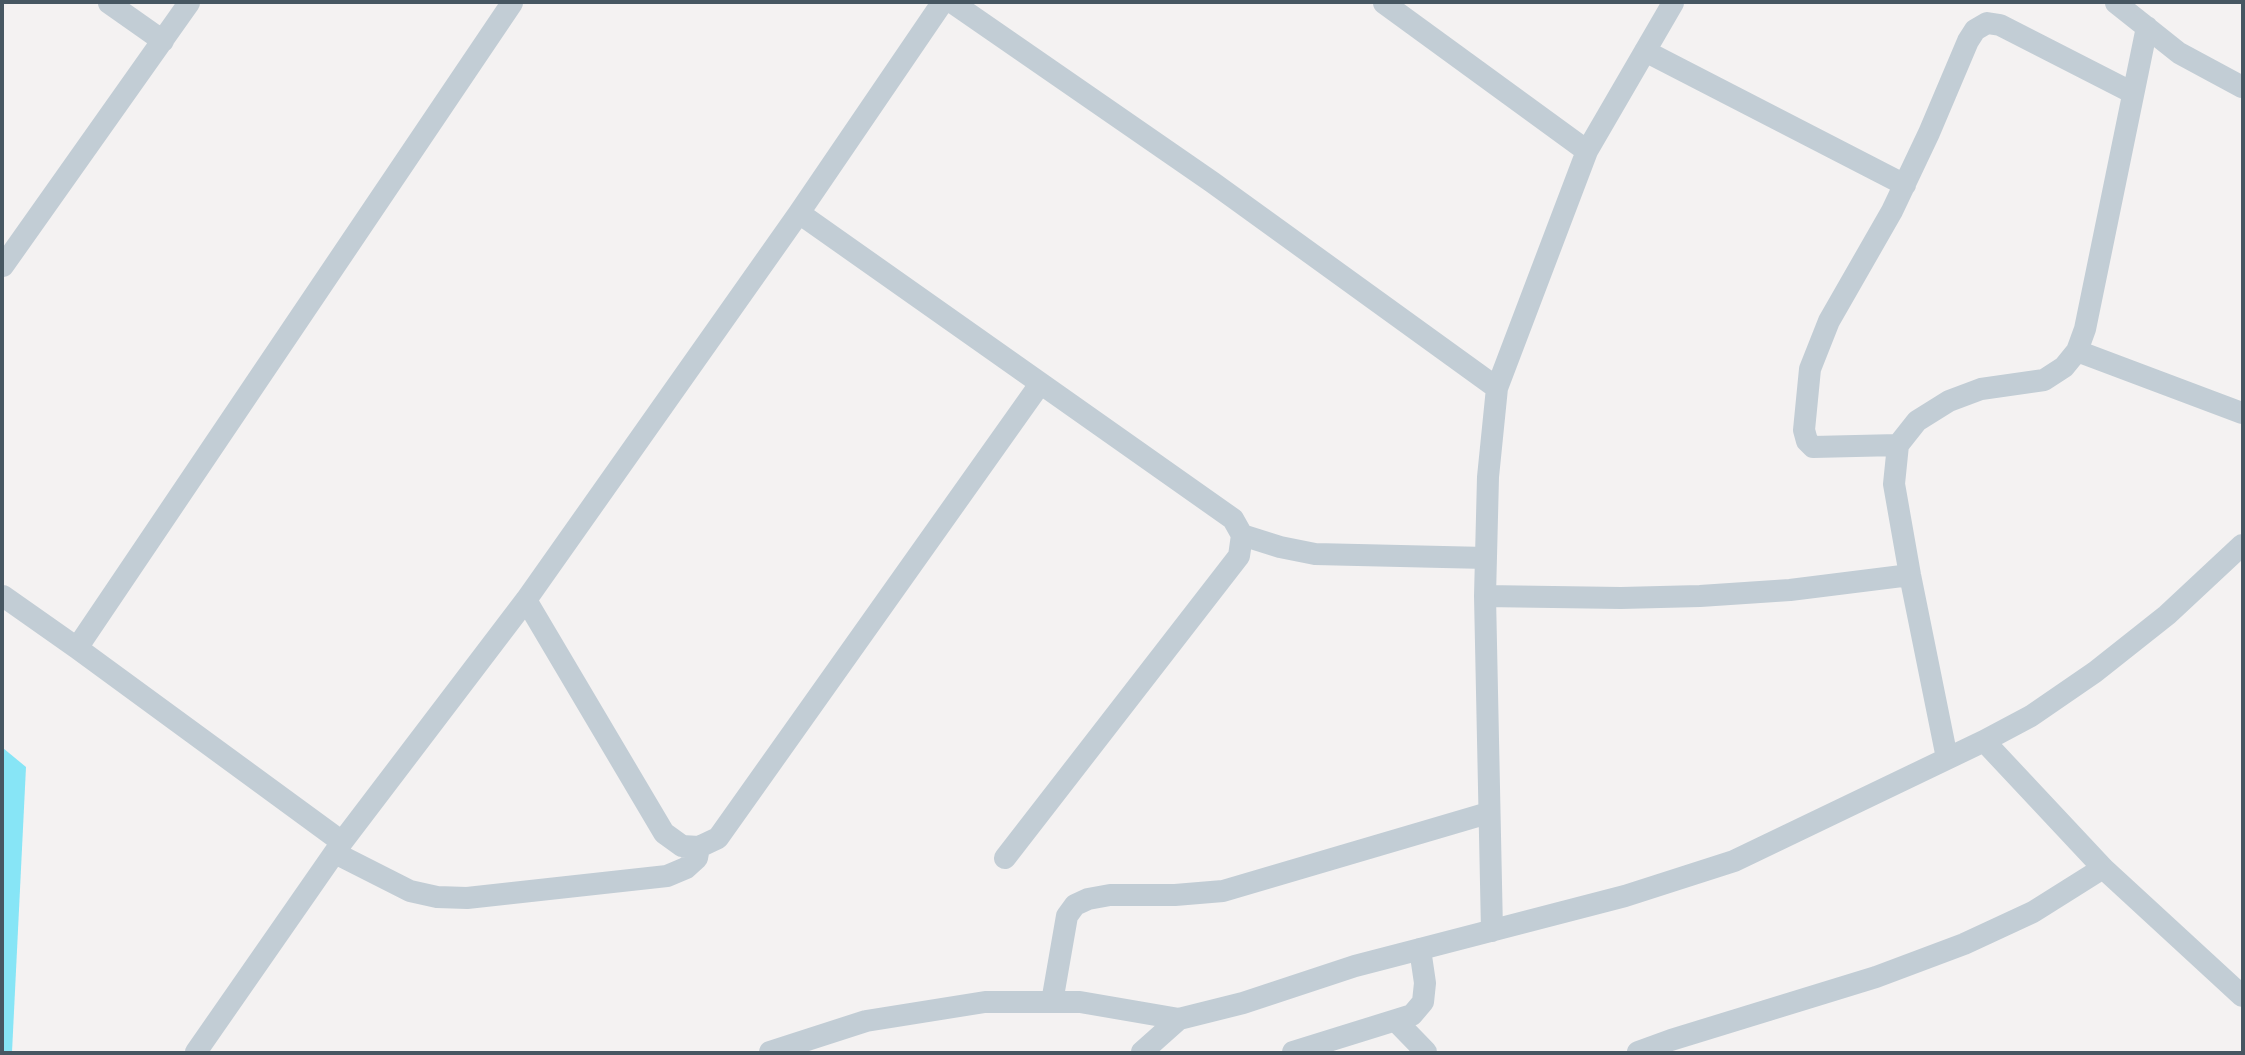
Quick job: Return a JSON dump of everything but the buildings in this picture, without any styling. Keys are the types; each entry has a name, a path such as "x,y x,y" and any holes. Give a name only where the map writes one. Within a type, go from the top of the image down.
{"street":[{"path":"108,3 163,40"},
{"path":"3,266 189,3"},
{"path":"77,648 512,3"},
{"path":"196,1052 338,847 526,600 799,213 942,3"},
{"path":"953,3 1212,182 1497,388"},
{"path":"1384,3 1587,151"},
{"path":"1492,931 1484,596 1488,477 1497,388 1587,151 1673,3"},
{"path":"2116,3 2179,53 2242,87"},
{"path":"1898,445 1813,447 1807,441 1804,430 1810,369 1829,321 1892,212 1968,41 1975,30 1987,23 2000,25 2133,93"},
{"path":"1947,758 1910,575 1894,484 1898,445 1917,421 1949,401 1981,389 2044,380 2064,367 2077,351 2085,329 2147,27"},
{"path":"1645,51 1905,185"},
{"path":"799,213 1040,384 1233,518 1242,535 1239,556 1005,858"},
{"path":"2077,351 2242,413"},
{"path":"526,600 664,833 682,846 699,847 718,838 1040,384"},
{"path":"1242,535 1280,547 1316,554 1486,558"},
{"path":"770,1052 866,1021 985,1002 1080,1002 1179,1019 1242,1003 1355,966 1626,896 1734,861 1984,741 2031,716 2095,672 2167,615 2242,546"},
{"path":"1484,596 1621,598 1700,596 1790,590 1910,575"},
{"path":"3,596 77,648 338,847 410,891 437,897 467,898 667,876 686,868 697,858 699,847"},
{"path":"1984,741 2103,868 2242,996"},
{"path":"1052,1002 1067,916 1075,905 1088,899 1110,895 1175,895 1223,891 1488,813"},
{"path":"1638,1052 1671,1040 1876,977 1964,944 2033,912 2103,868"},
{"path":"1293,1052 1412,1015 1423,1002 1425,982 1420,949"},
{"path":"1142,1052 1179,1019"},
{"path":"1396,1021 1426,1052"}],"water":[{"path":"3,748 26,767 12,1052 3,1052"}]}
